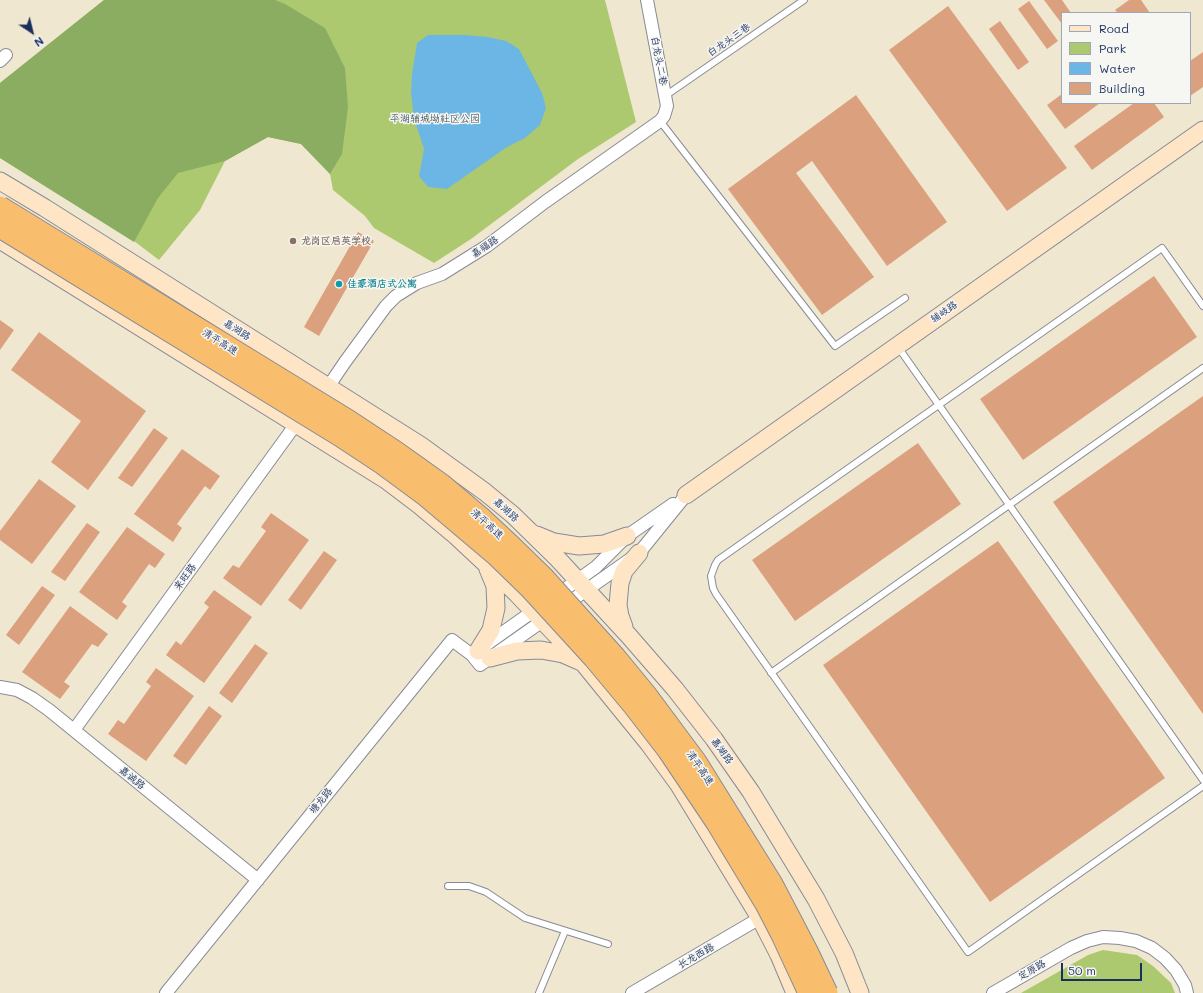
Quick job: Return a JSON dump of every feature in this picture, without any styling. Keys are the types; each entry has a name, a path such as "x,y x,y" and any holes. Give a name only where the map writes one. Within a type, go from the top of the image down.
{"highway":[{"name":"清平高速","path":"0,206 355,424 441,484 510,545 553,588 615,657 664,718 696,762 772,884 808,951 827,993"},
{"name":"清平高速","path":"0,237 339,435 425,495 496,555 530,588 594,658 668,750 717,823 766,904 782,934 809,993"}],"main road":[{"name":"辅岐路","path":"686,495 1203,130"},
{"name":"嘉湖路","path":"0,182 45,208 454,468 486,492 529,531 629,636 694,714 732,764 816,899 844,953 860,993"},
{"path":"0,237 386,480 456,536 486,564 584,664 641,733 678,785 760,918 779,955 795,993"},
{"path":"529,531 554,542 579,546 604,544 627,536"},
{"path":"629,636 623,626 620,616 618,593 624,571 639,552"},
{"path":"480,657 491,630 496,608 495,586 486,564"},
{"path":"480,657 517,651 541,650 563,654 584,664"}],"street":[{"name":"白龙头二巷","path":"647,0 665,96 666,111 660,121"},
{"name":"嘉福路","path":"328,387 386,306 396,296 417,284 442,274 487,246 545,202 660,121"},
{"name":"来旺路","path":"74,730 296,424"},
{"path":"582,585 596,567 627,536 686,495"},
{"path":"480,657 582,585 639,552 686,495"},
{"name":"塘龙路","path":"166,993 452,640 480,657"},
{"name":"嘉诚路","path":"0,687 17,690 32,698 74,730 258,880"},
{"name":"长龙西路","path":"632,993 760,918"},
{"name":"定原路","path":"993,993 1071,948 1087,941 1109,937 1136,941 1152,948 1165,958 1176,970 1185,985 1187,993"}],"lane":[{"name":"白龙头三巷","path":"665,96 804,0"},
{"path":"660,121 835,346 905,298"},
{"path":"1203,306 1162,248 718,560 711,576 713,588 771,673 968,952 1203,786"},
{"path":"897,346 1203,780"},
{"path":"771,673 1203,368"},
{"path":"448,886 469,886 486,892 525,918 608,944"},
{"path":"539,993 565,931"}],"green space":[{"name":"平湖辅城坳社区公园","path":"104,0 605,0 636,122 578,159 471,239 434,263 374,228 365,216 333,190 330,174 301,144 268,137 225,161 200,210 159,260 134,241 0,158 0,83"},
{"path":"104,0 275,0 285,4 325,28 345,68 348,107 342,154 330,174 301,144 268,137 225,161 178,173 158,198 134,242 0,158 0,83"},
{"path":"1103,950 1137,955 1153,966 1171,983 1175,993 1021,993 1088,955"}],"water":[{"path":"428,35 488,37 506,41 519,49 542,93 546,108 540,125 525,138 507,147 447,189 428,187 419,176 424,149 414,118 411,93 412,74 417,43"}],"building":[{"path":"1044,0 1062,0 1070,12 1061,12 1061,23"},
{"path":"1129,0 1141,0 1149,12 1117,12 1115,10"},
{"path":"1029,1 1058,41 1047,49 1018,9"},
{"path":"948,6 1067,168 1007,211 889,50"},
{"path":"1000,21 1029,62 1018,70 989,29"},
{"path":"1203,52 1203,87 1191,95 1191,60"},
{"path":"856,95 947,222 887,266 812,161 796,173 874,277 822,315 728,189"},
{"path":"1061,95 1061,104 1099,104 1065,129 1047,105"},
{"path":"1133,104 1155,104 1164,117 1092,170 1074,146"},
{"name":"佳豪酒店式公寓","path":"358,232 374,241 319,336 304,327"},
{"path":"1154,276 1197,337 1023,460 980,399"},
{"path":"0,320 14,330 0,350"},
{"path":"39,332 146,411 88,490 51,462 81,421 11,370"},
{"path":"1203,396 1203,714 1053,502"},
{"path":"154,428 168,438 132,487 118,478"},
{"path":"918,443 961,504 795,621 752,560"},
{"path":"182,449 220,476 210,490 205,486 177,524 182,528 173,542 134,514"},
{"path":"39,479 76,506 32,564 0,540 0,531"},
{"path":"271,513 309,540 261,606 223,578 233,565 239,568 266,531 261,527"},
{"path":"87,523 100,532 65,581 51,572"},
{"path":"127,527 165,554 155,568 149,564 122,602 127,606 117,620 79,592"},
{"path":"998,541 1165,778 990,902 823,665"},
{"path":"324,551 337,560 301,610 288,600"},
{"path":"42,586 55,595 19,645 6,635"},
{"path":"214,590 252,617 204,683 166,655 176,641 181,645 209,607 204,603"},
{"path":"70,606 108,634 98,647 92,644 64,682 70,686 60,699 22,672"},
{"path":"255,644 268,653 232,703 219,693"},
{"path":"156,668 194,696 146,761 108,734 118,720 124,724 151,686 146,682"},
{"path":"209,706 222,716 186,765 173,756"}],"place":[{"name":"龙岗区启英学校","path":"293,241"},
{"name":"佳豪酒店式公寓","path":"339,284"}]}
